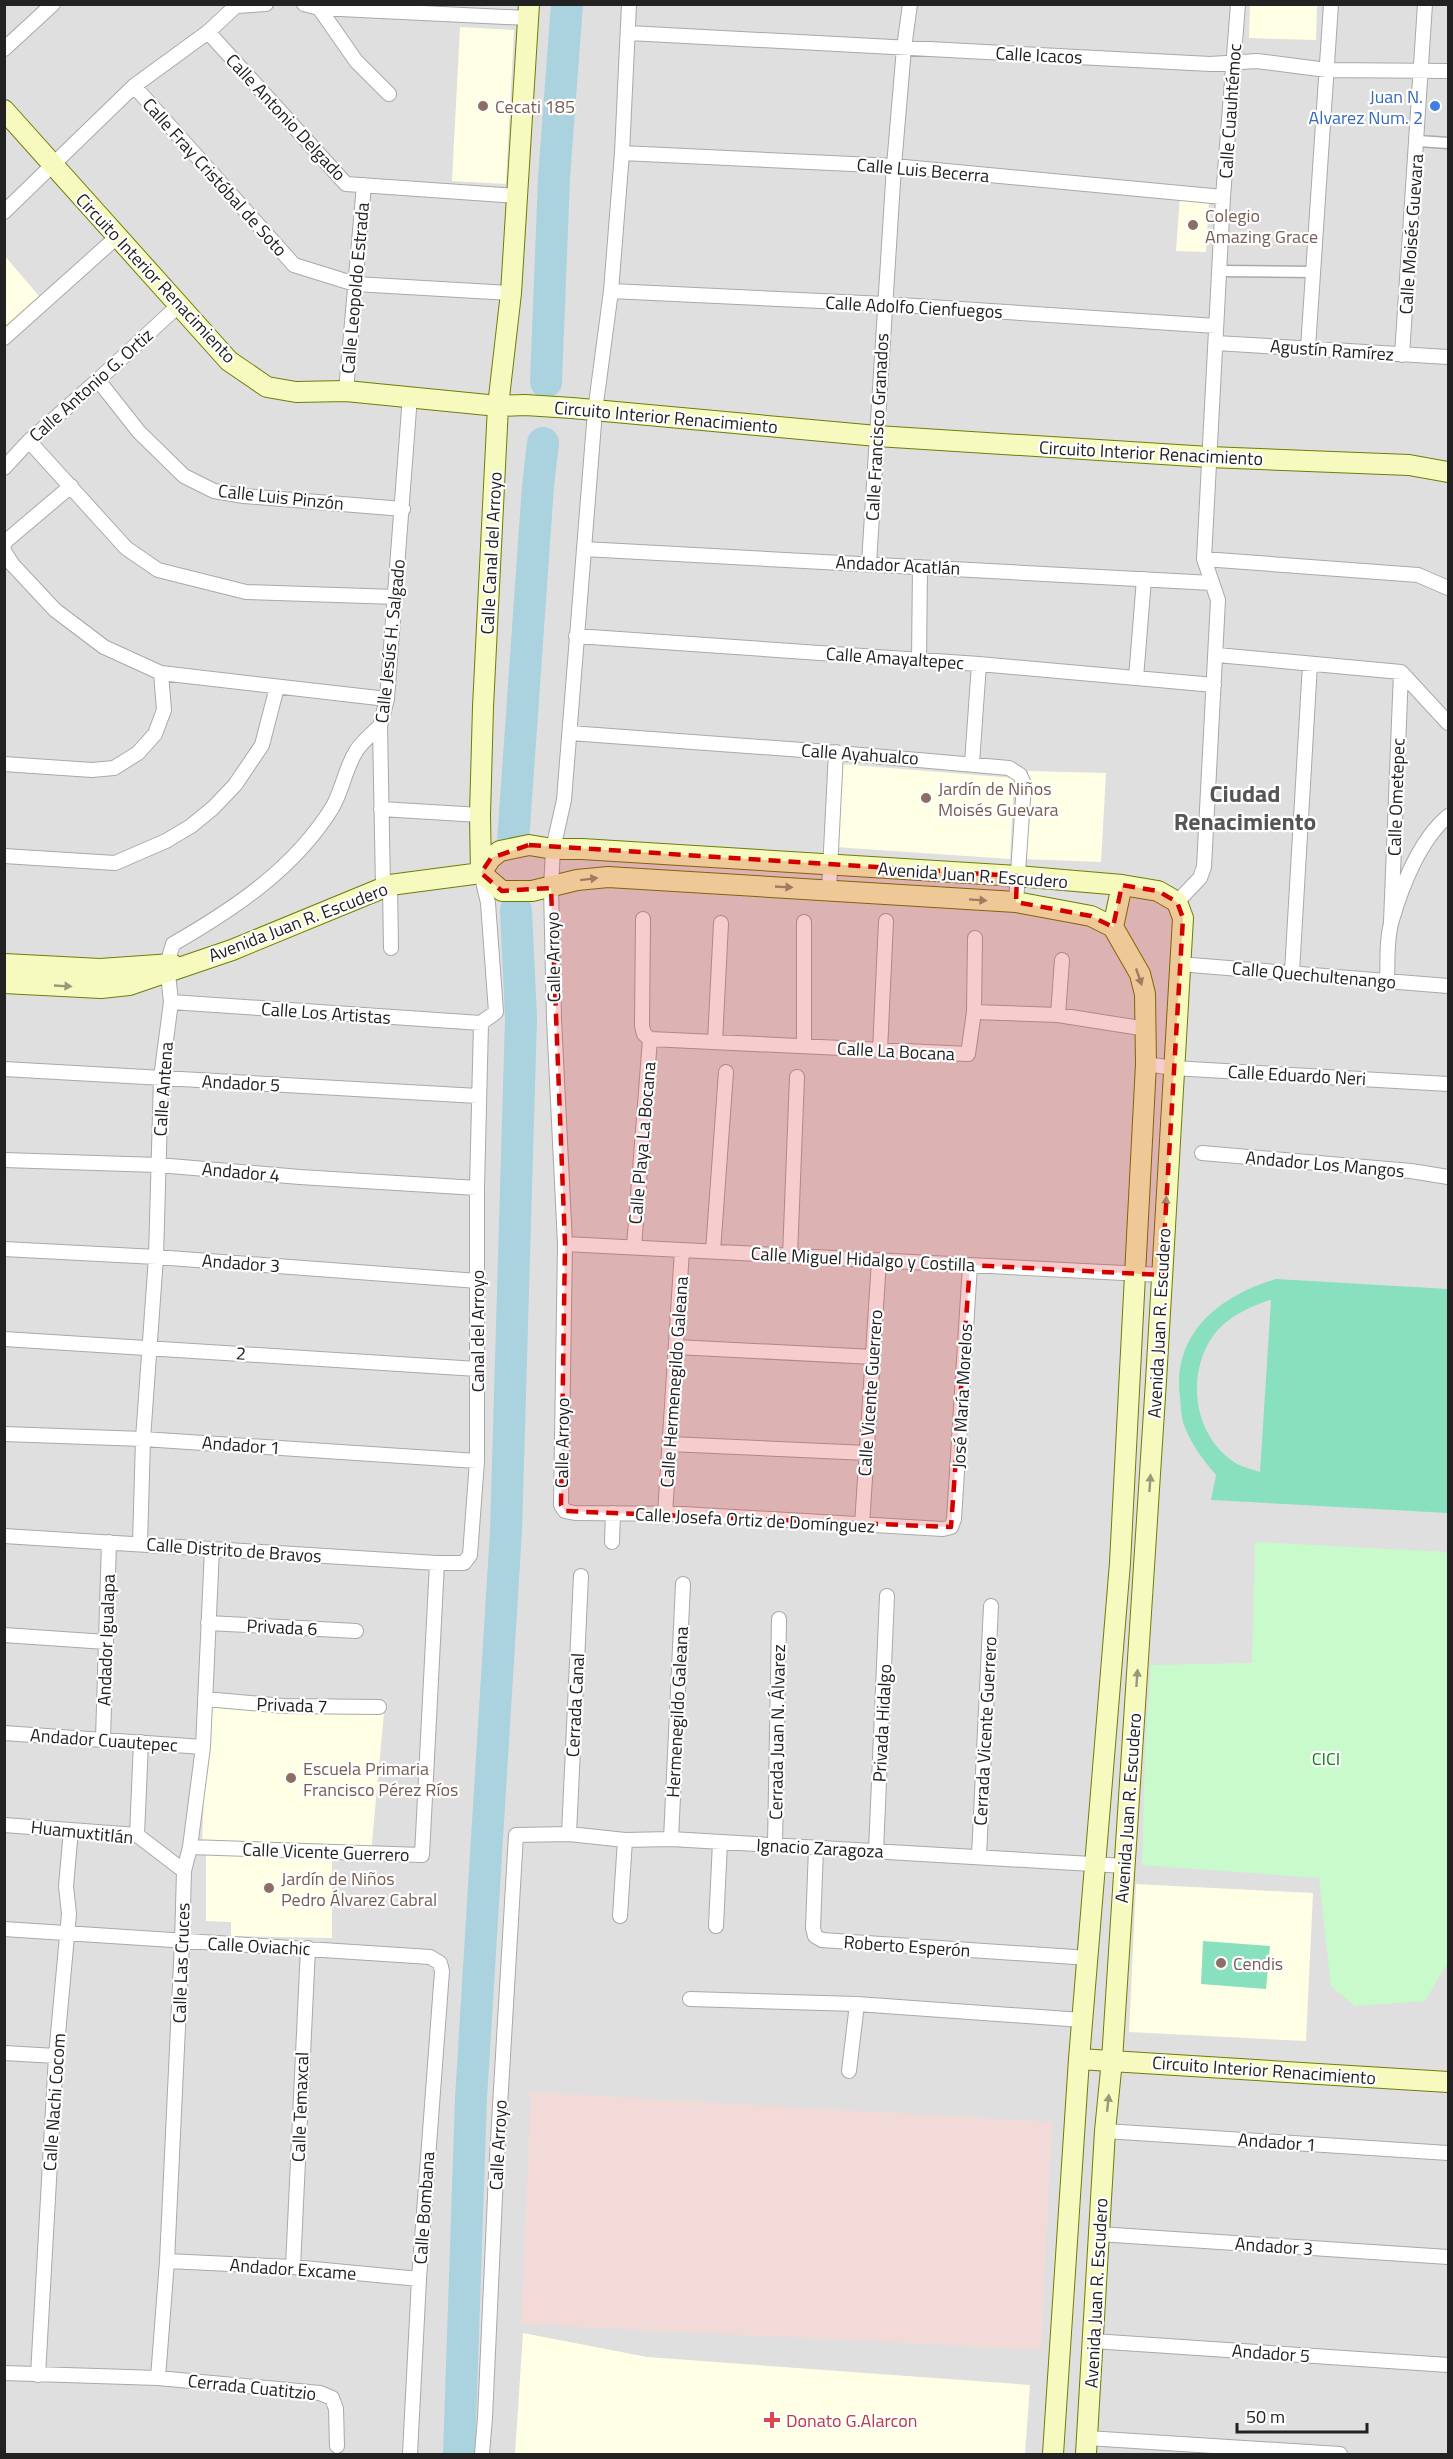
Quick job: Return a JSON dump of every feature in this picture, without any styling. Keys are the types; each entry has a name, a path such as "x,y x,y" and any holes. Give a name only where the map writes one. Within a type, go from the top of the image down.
{"main road":[{"name":"Calle Canal del Arroyo","path":"481,873 483,707 498,405 510,293 528,11"},
{"name":"Circuito Interior Renacimiento","path":"4,110 229,361 267,387 296,392 346,391 498,405 525,405 877,436 1209,457 1409,465 1449,472"},
{"name":"Avenida Juan R. Escudero","path":"4,964 100,969 166,968 187,964 232,950 387,886 481,873 491,858 500,851 529,845 553,849 1017,876 1122,885 1158,891 1177,902 1183,918 1156,1381 1112,2060 1105,2131 1087,2446"},
{"name":"Avenida Juan R. Escudero","path":"481,873 502,891 532,891 577,880 609,877 1016,902 1091,916 1113,927 1140,974 1145,994 1146,1064 1120,1563 1079,2059 1053,2454"},
{"path":"1060,910 1062,880"},
{"path":"1113,927 1122,885"},
{"name":"Avenida Juan R. Escudero","path":"4,983 101,988 129,985 166,968"},
{"path":"1130,1377 1156,1381"},
{"path":"1120,1563 1144,1566"},
{"name":"Circuito Interior Renacimiento","path":"1079,2059 1449,2082"},
{"path":"1071,2182 1102,2185"}],"street":[{"path":"4,49 53,4"},
{"path":"4,212 134,86 208,32 235,5 266,4"},
{"path":"304,4 319,8 528,11"},
{"path":"595,411 612,291 622,153 629,4"},
{"name":"Calle Francisco Granados","path":"869,563 894,166 910,4"},
{"name":"Calle Cuauhtémoc","path":"1204,559 1223,197 1238,4"},
{"path":"1308,348 1331,4"},
{"name":"Calle Moisés Guevara","path":"1402,355 1418,141 1425,4"},
{"path":"319,8 357,61 389,94"},
{"name":"Calle Antonio Delgado","path":"208,32 346,184 516,196"},
{"name":"Calle Icacos","path":"629,33 1210,64 1257,62 1327,70 1449,71"},
{"name":"Calle Fray Cristóbal de Soto","path":"134,86 294,264 355,284 510,293"},
{"path":"1418,141 1449,143"},
{"name":"Calle Luis Becerra","path":"622,153 894,166 1223,197"},
{"name":"Calle Leopoldo Estrada","path":"346,391 364,185"},
{"path":"4,338 118,236"},
{"path":"1220,271 1312,272"},
{"name":"Calle Adolfo Cienfuegos","path":"612,291 885,304 1216,326"},
{"name":"Calle Antonio G. Ortiz","path":"4,468 29,441 179,305"},
{"name":"Agustín Ramírez","path":"1216,343 1449,357"},
{"name":"Calle Luis Pinzón","path":"98,380 139,432 184,476 214,492 403,509"},
{"name":"Calle Jesús H. Salgado","path":"391,948 381,809 380,726 387,699 410,396"},
{"name":"Calle Arroyo","path":"561,1505 565,1244 554,1019 551,888 553,849 564,800 595,411"},
{"path":"29,441 126,548 159,570 246,592 396,597"},
{"path":"4,545 71,486"},
{"name":"Andador Acatlán","path":"584,549 1212,583"},
{"path":"4,551 12,564 55,610 104,647 161,673 387,699"},
{"path":"1177,902 1200,878 1204,867 1217,655 1218,600 1204,559 1418,574 1449,588"},
{"path":"919,660 920,567"},
{"path":"1136,678 1144,579"},
{"name":"Calle Amayaltepec","path":"576,636 979,664 1214,685"},
{"path":"1217,655 1401,672 1449,723"},
{"path":"972,763 979,664"},
{"path":"1292,972 1310,664"},
{"name":"Calle Ometepec","path":"1387,980 1401,672"},
{"path":"4,764 92,770 114,768 138,753 155,734 164,710 161,673"},
{"path":"4,856 115,863 166,841 183,831 213,808 235,785 262,745 277,687"},
{"path":"166,968 173,944 241,903 272,878 307,844 333,806 355,752 380,726"},
{"name":"Calle Ayahualco","path":"570,733 836,752 1009,768 1020,774 1024,784 1016,902"},
{"path":"829,890 836,752"},
{"path":"381,809 480,815"},
{"name":"Calle Ometepec","path":"1391,922 1414,864 1440,824 1449,816"},
{"name":"Calle Canal del Arroyo","path":"478,1096 482,1023 496,1012 488,903 481,873"},
{"name":"Calle Playa La Bocana","path":"634,1247 647,1036 642,1026 643,919"},
{"path":"880,1051 886,921"},
{"path":"804,922 804,1046"},
{"path":"715,1042 721,923"},
{"path":"975,939 974,1012 1058,1015 1147,1029"},
{"path":"1058,1015 1062,960"},
{"name":"Calle Quechultenango","path":"1179,964 1449,986"},
{"name":"Calle Antena","path":"140,1544 143,1438 156,1257 161,1078 171,1002 166,968"},
{"name":"Calle Los Artistas","path":"171,1002 482,1023"},
{"name":"Calle La Bocana","path":"647,1036 715,1042 968,1054 974,1012"},
{"name":"Calle Eduardo Neri","path":"1146,1064 1173,1068 1449,1084"},
{"name":"Andador 5","path":"4,1069 478,1096"},
{"path":"713,1251 726,1072"},
{"path":"790,1256 797,1077"},
{"name":"Canal del Arroyo","path":"464,1563 470,1555 477,1461 478,1096"},
{"name":"Andador Los Mangos","path":"1202,1154 1411,1171 1449,1177"},
{"name":"Andador 4","path":"4,1160 158,1165 477,1188"},
{"name":"Calle Miguel Hidalgo y Costilla","path":"565,1244 1162,1275"},
{"name":"Andador 3","path":"4,1249 156,1257 478,1281"},
{"name":"Calle Hermenegildo Galeana","path":"665,1514 682,1250"},
{"name":"Calle Vicente Guerrero","path":"862,1525 879,1260"},
{"name":"José María Morelos","path":"951,1527 954,1519 970,1265"},
{"name":"2","path":"4,1339 477,1369"},
{"path":"676,1347 873,1357"},
{"name":"Andador 1","path":"4,1434 143,1438 477,1461"},
{"path":"670,1444 867,1454"},
{"name":"Calle Josefa Ortiz de Domínguez","path":"561,1505 565,1511 575,1513 665,1514 944,1529 951,1527"},
{"path":"612,1542 613,1513"},
{"name":"Calle Distrito de Bravos","path":"4,1536 464,1563"},
{"name":"Andador Igualapa","path":"103,1739 109,1542"},
{"name":"Calle Las Cruces","path":"158,2378 167,2261 183,1942 184,1871 190,1846 202,1747 212,1549"},
{"name":"Calle Vicente Guerrero","path":"190,1846 422,1855 437,1563"},
{"name":"Cerrada Canal","path":"569,1834 581,1576"},
{"name":"Hermenegildo Galeana","path":"671,1839 683,1584"},
{"name":"Privada Hidalgo","path":"876,1851 887,1596"},
{"name":"Cerrada Vicente Guerrero","path":"979,1856 990,1606"},
{"name":"Cerrada Juan N. Álvarez","path":"775,1845 779,1619"},
{"name":"Privada 6","path":"208,1623 356,1631"},
{"path":"4,1635 106,1642"},
{"name":"Privada 7","path":"205,1699 284,1706 379,1707"},
{"name":"Andador Cuautepec","path":"4,1733 202,1747"},
{"path":"137,1835 141,1742"},
{"name":"Huamuxtitlán","path":"4,1825 137,1835 184,1871"},
{"name":"Calle Nachi Cocom","path":"38,2375 56,2056 69,1914 66,1886 71,1830"},
{"name":"Ignacio Zaragoza","path":"516,1835 569,1834 625,1840 671,1839 1125,1866"},
{"name":"Calle Arroyo","path":"482,2454 516,1835"},
{"path":"620,1916 625,1840"},
{"path":"716,1926 720,1842"},
{"name":"Roberto Esperón","path":"816,1848 813,1928 815,1935 822,1940 1089,1959"},
{"name":"Calle Oviachic","path":"4,1929 430,1957 440,1963"},
{"name":"Calle Temaxcal","path":"293,2267 308,1948"},
{"name":"Calle Bombana","path":"410,2454 418,2279 442,1971 440,1963"},
{"path":"690,1998 857,2004 1082,2020"},
{"path":"849,2071 857,2004"},
{"path":"4,2053 56,2056"},
{"name":"Andador 1","path":"1105,2131 1449,2153"},
{"name":"Andador 3","path":"1099,2234 1449,2257"},
{"name":"Andador Excame","path":"167,2261 293,2267 418,2279"},
{"name":"Andador 5","path":"1093,2341 1449,2365"},
{"name":"Cerrada Cuatitzio","path":"4,2373 158,2378 320,2393 332,2398 336,2409 337,2446"},
{"path":"1087,2446 1340,2454"}],"highlighted area":[{"path":"529,845 1017,876 1016,902 1091,916 1113,927 1122,885 1158,891 1177,902 1183,918 1162,1275 970,1265 951,1527 565,1511 561,1505 565,1244 551,888 502,891 481,873 491,858"}],"shaded area":[{"path":"5,5 1448,5 1448,2454 5,2454"},
{"path":"1250,5 1317,5 1316,40 1249,38"},
{"name":"Cecati 185","path":"460,27 514,30 506,184 452,181"},
{"name":"Colegio Amazing Grace","path":"1180,196 1209,200 1206,252 1176,251"},
{"path":"4,255 44,302 4,335"},
{"name":"Jardín de Niños Moisés Guevara","path":"840,764 1014,778 1010,859 835,847"},
{"path":"1028,771 1106,773 1101,862 1023,859"},
{"name":"Escuela Primaria Francisco Pérez Ríos","path":"208,1703 384,1712 371,1853 202,1843"},
{"name":"Jardín de Niños Pedro Álvarez Cabral","path":"206,1850 332,1855 332,1938 231,1936 231,1922 206,1921"},
{"name":"Cendis","path":"1136,1884 1313,1893 1306,2041 1129,2032"},
{"path":"531,2092 1052,2122 1041,2350 521,2324"},
{"name":"Donato G.Alarcon","path":"523,2333 647,2357 1030,2385 1025,2454 515,2454"}],"green space":[{"path":"1276,1279 1448,1289 1448,1513 1211,1500 1216,1475 1194,1445 1182,1419 1179,1375 1184,1354 1192,1336 1204,1320 1218,1307 1255,1286","holes":["1271,1300 1260,1472 1243,1467 1220,1450 1202,1420 1197,1385 1204,1351 1219,1329 1239,1314"]},
{"name":"CICI","path":"1255,1542 1448,1552 1448,1962 1425,2001 1355,2006 1331,1986 1319,1878 1142,1865 1145,1752 1151,1665 1252,1663"},
{"path":"1203,1941 1270,1946 1266,1989 1201,1984"}],"waterway":[{"path":"546,382 554,178 567,4"},
{"path":"513,842 543,443"},
{"path":"459,2454 471,2098 506,1531 521,1018 516,910"}],"place":[{"name":"Cecati 185","path":"483,106"},
{"name":"Juan N. Alvarez Num. 2","path":"1435,106"},
{"name":"Colegio Amazing Grace","path":"1193,225"},
{"name":"Jardín de Niños Moisés Guevara","path":"926,798"},
{"name":"Escuela Primaria Francisco Pérez Ríos","path":"291,1778"},
{"name":"Jardín de Niños Pedro Álvarez Cabral","path":"269,1888"},
{"name":"Cendis","path":"1221,1963"},
{"name":"Donato G.Alarcon","path":"772,2420"}],"district":[{"name":"Ciudad Renacimiento","path":"1245,807"}]}
